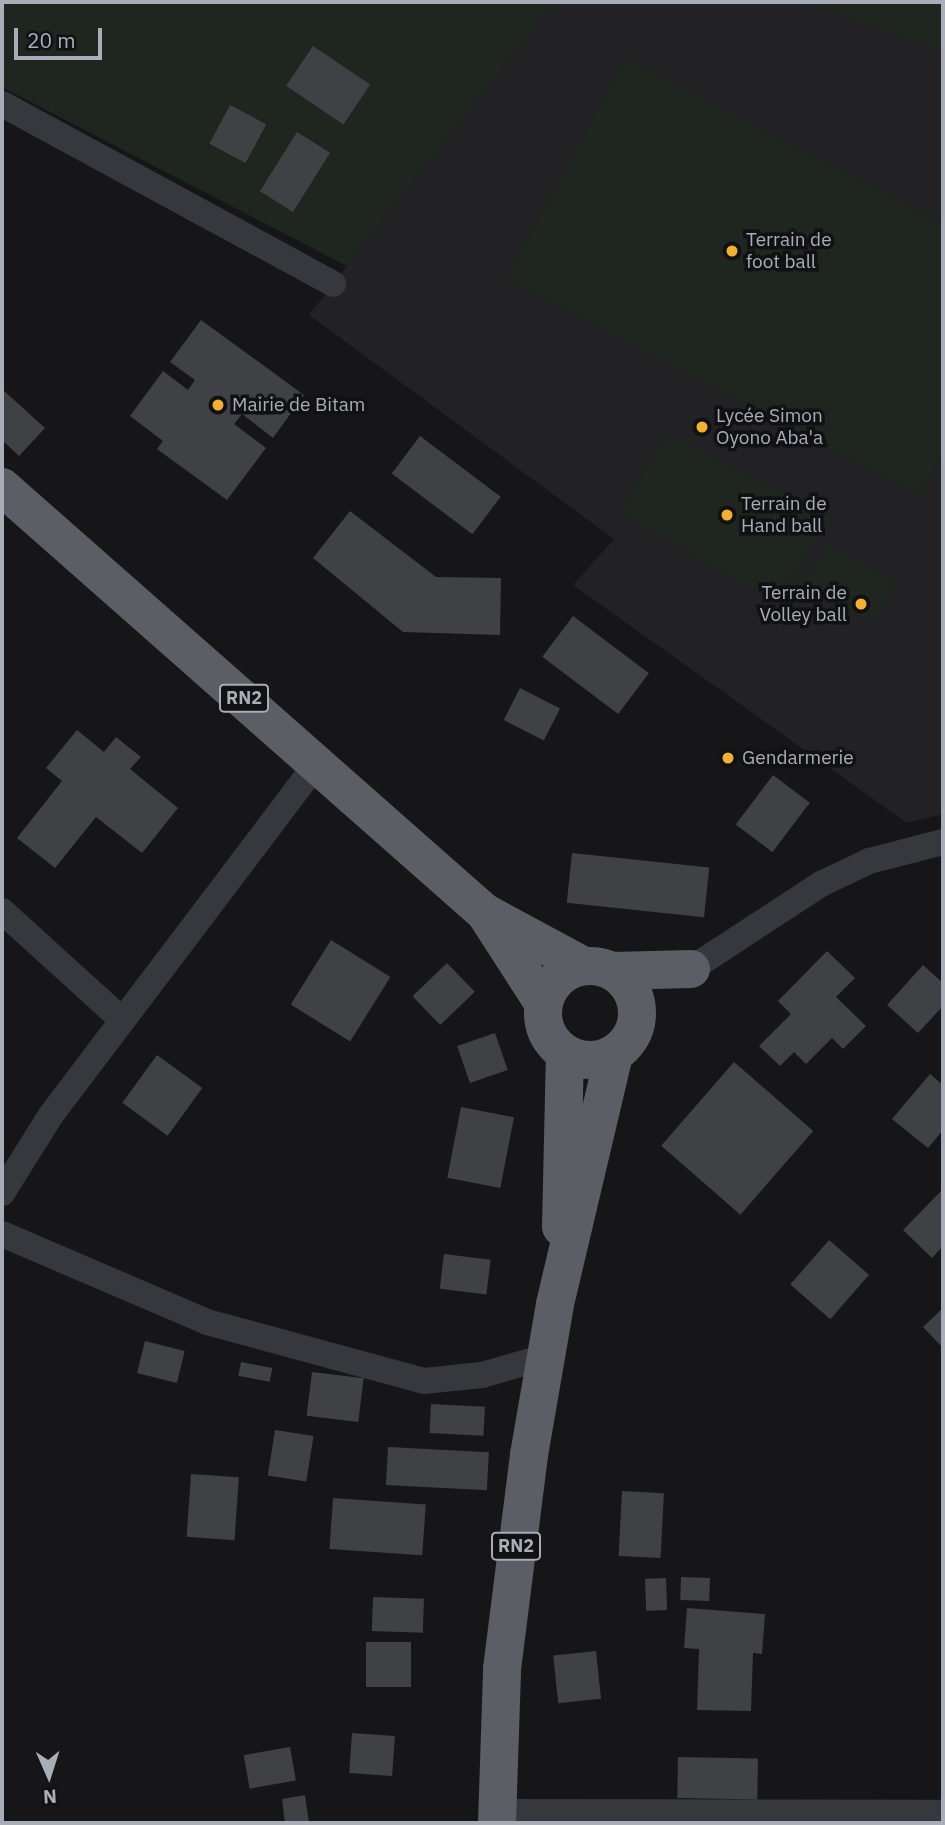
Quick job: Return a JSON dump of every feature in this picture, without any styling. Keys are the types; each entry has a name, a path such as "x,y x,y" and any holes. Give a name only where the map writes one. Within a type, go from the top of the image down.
{"highway":[{"name":"RN2","path":"2,487 484,912 543,1003"},
{"name":"RN2","path":"484,912 598,968"},
{"path":"598,968 691,969 638,1021 614,1054 590,1061 565,1054 546,1032 543,1003 558,978 598,968"},
{"path":"598,968 633,991 638,1021"},
{"name":"RN2","path":"562,1271 565,1054"},
{"name":"RN2","path":"497,1818 510,1592 545,1357 562,1271 614,1054"}],"street":[{"path":"2,104 333,284"},
{"path":"2,1193 122,1020 317,763"},
{"path":"691,969 821,884 869,861 943,842"},
{"path":"2,911 122,1020"},
{"path":"2,1234 207,1322 295,1350 424,1381 482,1375 545,1357"},
{"path":"497,1818 943,1813"}],"shaded area":[{"name":"Lycée Simon Oyono Aba'a","path":"2,2 943,2 943,814 907,823 573,585 614,539 309,315 347,266 2,87"},
{"path":"2,2 555,2 347,266 2,87"},
{"path":"801,2 943,2 943,51"},
{"name":"Terrain de foot ball","path":"625,57 943,224 943,452 920,496 506,279"},
{"name":"Terrain de Hand ball","path":"666,432 833,518 774,602 620,513"},
{"name":"Terrain de Volley ball","path":"827,543 896,581 873,623 804,585"}],"building":[{"path":"313,46 370,85 343,124 286,86"},
{"path":"230,105 266,124 246,163 209,144"},
{"path":"297,132 330,153 293,212 260,191"},
{"name":"Mairie de Bitam","path":"201,320 304,395 273,438 242,414 234,424 266,448 227,500 157,449 163,441 130,416 163,371 188,390 195,380 170,362"},
{"path":"2,389 45,428 19,456 2,440"},
{"path":"420,436 501,497 472,534 392,474"},
{"path":"350,511 436,577 501,578 500,635 403,632 313,558"},
{"path":"573,616 649,673 618,714 542,657"},
{"path":"520,688 560,708 544,741 504,720"},
{"path":"77,730 104,752 116,737 141,757 130,769 178,808 142,853 96,817 55,868 17,838 62,781 46,768"},
{"path":"773,775 810,803 772,852 736,825"},
{"path":"572,853 709,867 704,917 567,903"},
{"path":"331,940 390,977 350,1042 291,1004"},
{"path":"827,951 855,978 836,997 866,1026 843,1049 832,1038 806,1064 794,1052 780,1066 759,1046 791,1014 778,1001"},
{"path":"447,963 475,992 440,1025 412,996"},
{"path":"923,965 943,983 943,1006 918,1033 887,1005"},
{"path":"495,1033 508,1070 470,1083 457,1046"},
{"path":"157,1055 202,1088 168,1136 122,1103"},
{"path":"734,1062 813,1131 740,1215 661,1146"},
{"path":"930,1074 943,1085 943,1130 928,1148 892,1119"},
{"path":"461,1107 514,1117 500,1188 447,1178"},
{"path":"943,1189 943,1246 932,1258 903,1230"},
{"path":"829,1240 869,1275 830,1319 790,1285"},
{"path":"444,1254 491,1260 486,1294 440,1289"},
{"path":"943,1308 943,1348 923,1327"},
{"path":"145,1341 185,1351 177,1383 137,1373"},
{"path":"241,1362 272,1368 270,1382 238,1376"},
{"path":"312,1372 364,1378 358,1422 307,1416"},
{"path":"431,1404 485,1407 483,1436 429,1433"},
{"path":"275,1430 314,1436 306,1482 268,1475"},
{"path":"388,1447 489,1452 487,1490 386,1485"},
{"path":"191,1474 239,1477 234,1540 187,1537"},
{"path":"622,1491 664,1493 661,1558 619,1556"},
{"path":"333,1498 426,1504 422,1555 329,1549"},
{"path":"681,1577 710,1578 709,1601 680,1600"},
{"path":"666,1578 667,1610 646,1611 645,1579"},
{"path":"373,1597 424,1599 423,1633 372,1631"},
{"path":"687,1608 765,1614 762,1654 753,1653 751,1711 697,1710 699,1649 684,1648"},
{"path":"366,1642 411,1642 411,1687 366,1687"},
{"path":"596,1651 601,1699 558,1703 553,1655"},
{"path":"352,1733 395,1736 392,1776 349,1773"},
{"path":"290,1747 296,1780 250,1789 244,1755"},
{"path":"678,1757 758,1758 757,1799 677,1798"},
{"path":"305,1795 309,1823 285,1823 282,1799"}],"place":[{"name":"Terrain de foot ball","path":"732,251"},
{"name":"Mairie de Bitam","path":"218,405"},
{"name":"Lycée Simon Oyono Aba'a","path":"702,427"},
{"name":"Terrain de Hand ball","path":"727,515"},
{"name":"Terrain de Volley ball","path":"861,604"},
{"name":"Gendarmerie","path":"728,758"}]}
